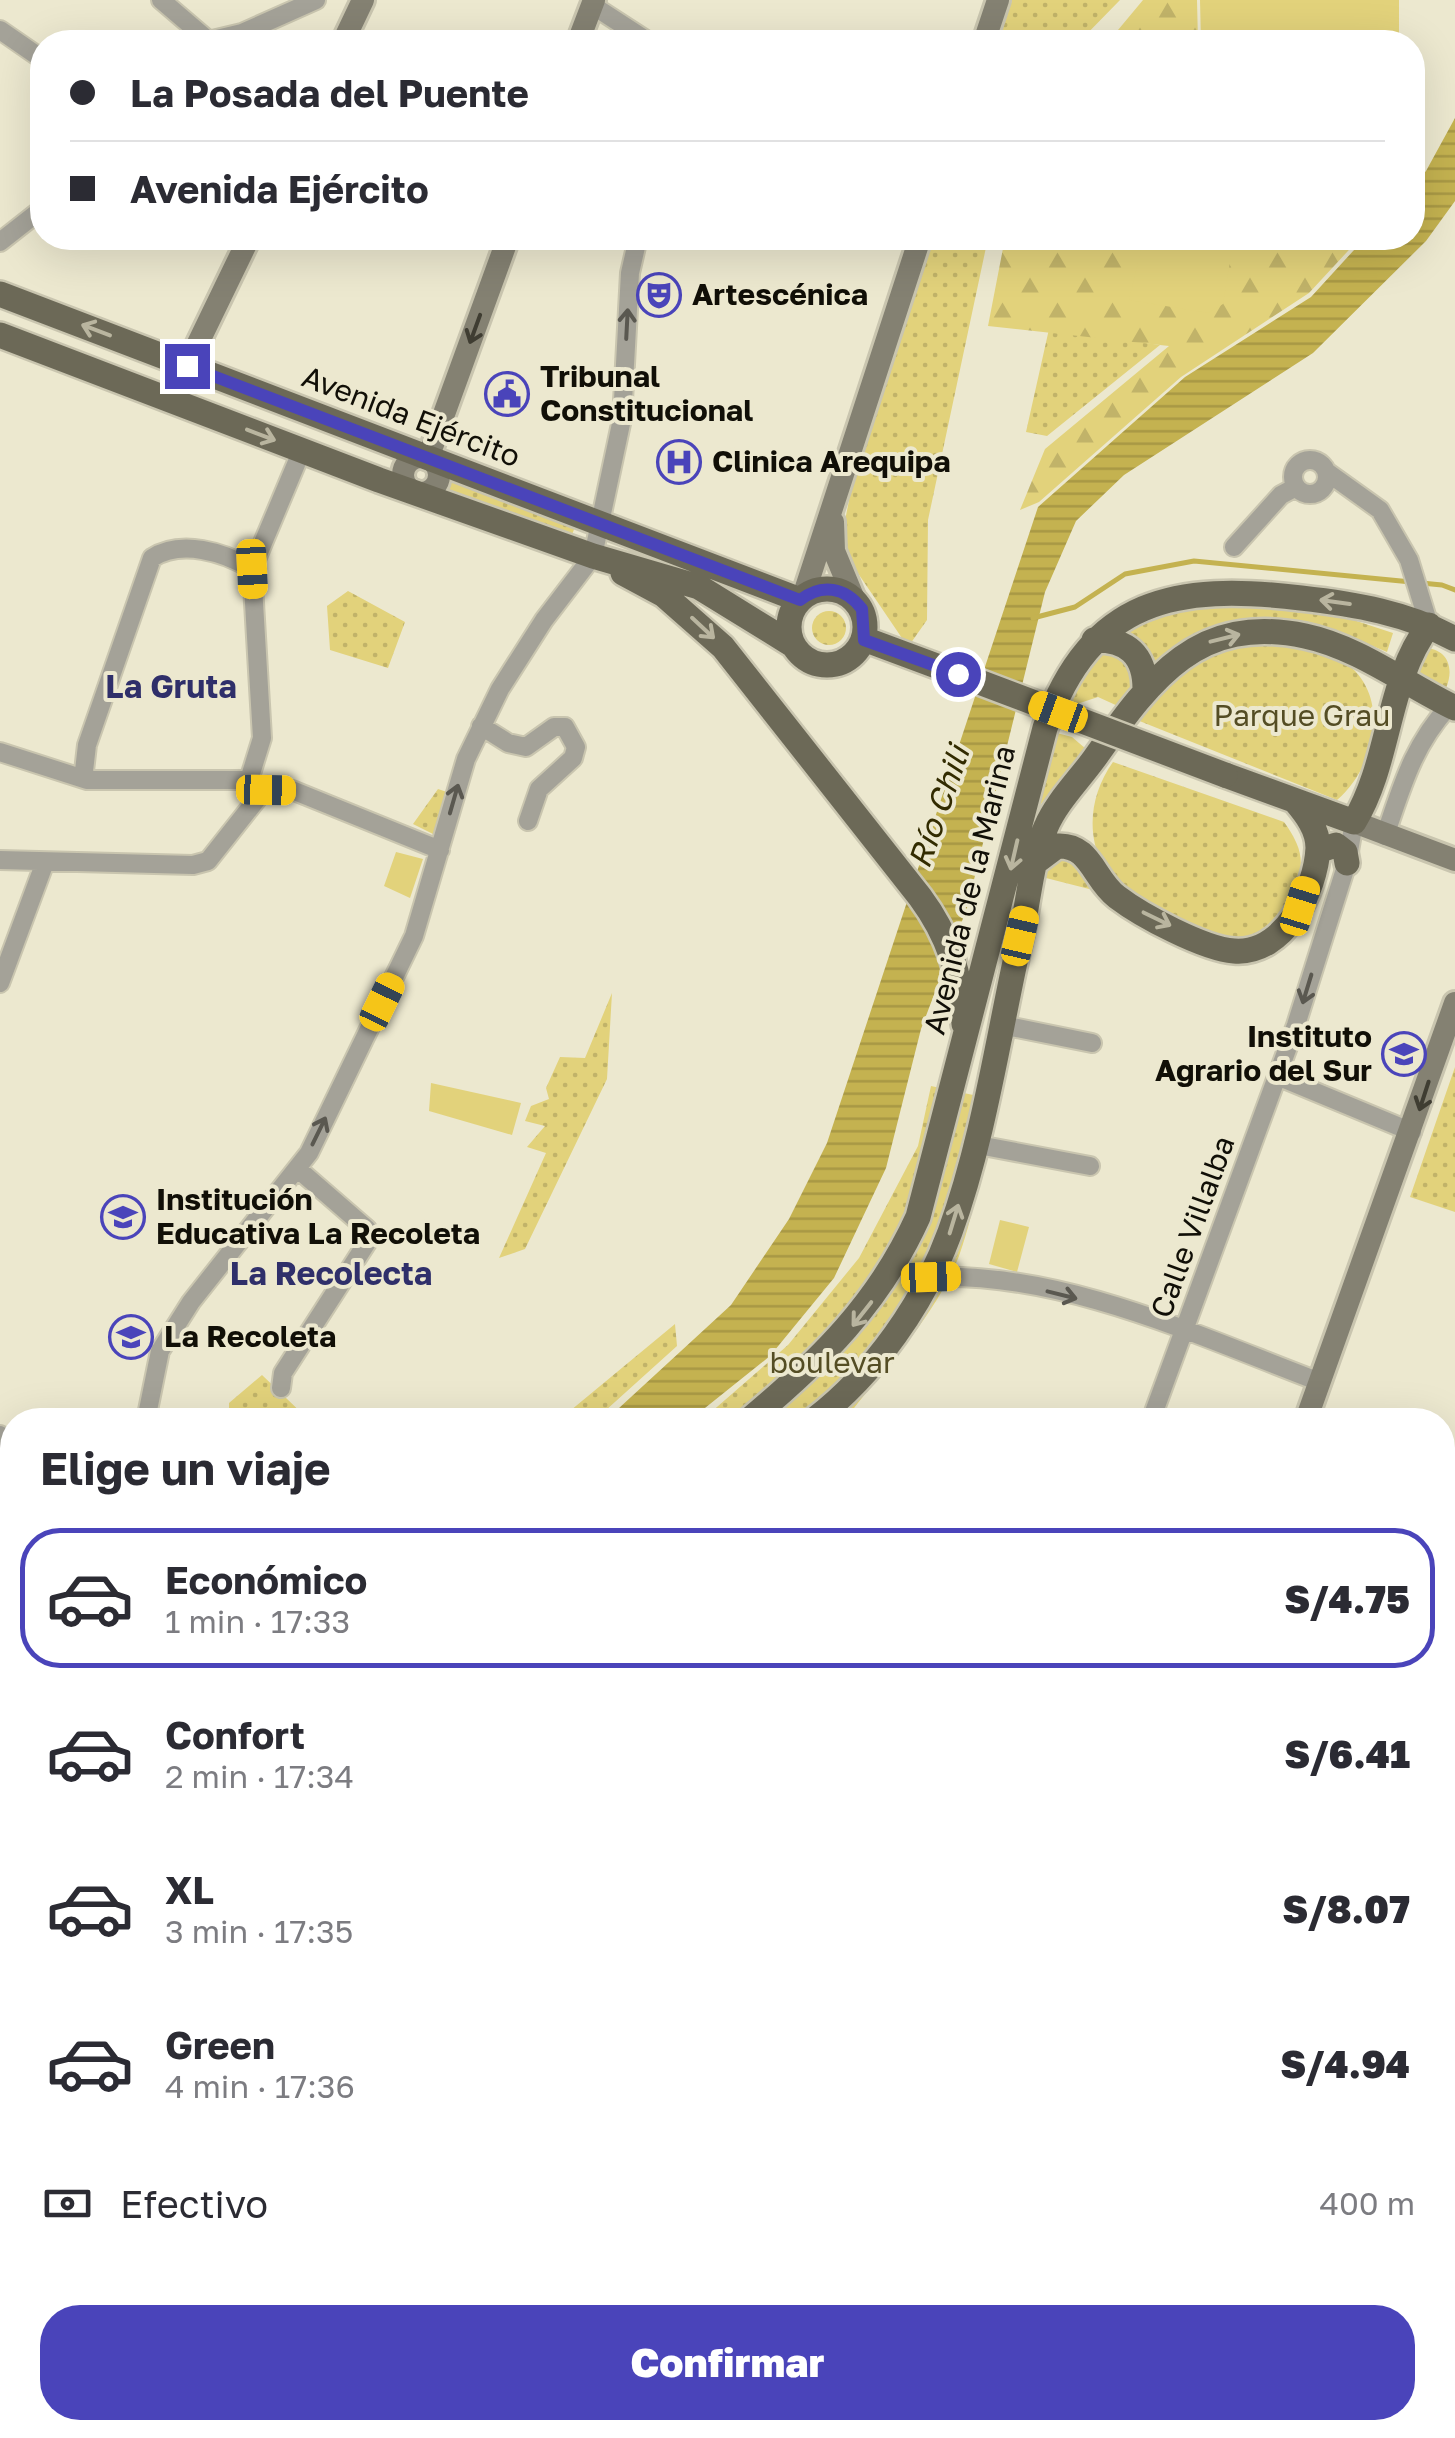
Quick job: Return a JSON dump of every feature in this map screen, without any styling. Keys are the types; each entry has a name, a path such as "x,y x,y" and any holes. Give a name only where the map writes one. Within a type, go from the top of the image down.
{"main road":[{"name":"Avenida Ejército","path":"0,294 801,599"},
{"path":"0,335 413,492 593,556 699,588 793,645 805,659 830,666 847,660 864,640 864,615 854,600 833,589 801,599 789,618 793,645"},
{"path":"170,400 187,396 193,389 193,372 187,366"},
{"path":"593,556 664,595 723,647 936,920 959,974 964,1029 960,1063"},
{"name":"Avenida de la Marina","path":"764,1408 848,1331 899,1260 931,1178 1045,728 1059,688 1094,640 1122,618 1155,602 1220,590 1374,608 1429,625 1455,639"},
{"path":"864,640 1354,822 1378,772 1412,650 1429,625"},
{"name":"Avenida de la Marina","path":"828,1408 885,1348 931,1277 950,1230 973,1144 1037,861 1052,816 1144,689 1170,663 1199,646 1234,634 1306,636 1357,656 1452,706"},
{"path":"1094,640 1126,645 1138,657 1144,689"},
{"path":"1357,656 1378,681 1388,704 1390,731"},
{"path":"1037,861 1056,846 1074,847 1087,856 1109,890 1128,904 1208,944 1242,952 1268,942 1290,923 1318,851 1313,827 1295,801"},
{"path":"1318,851 1336,844 1345,852 1347,863"},
{"path":"794,1383 798,1406 802,1408"}],"street":[{"path":"162,0 194,30"},
{"path":"249,30 316,0"},
{"path":"349,30 363,0"},
{"path":"988,30 998,0"},
{"path":"583,30 593,3 632,30"},
{"path":"0,30 30,50"},
{"path":"0,242 30,218"},
{"path":"187,366 243,250"},
{"path":"413,492 403,477 404,468 418,456 428,458 504,250"},
{"path":"148,1408 160,1351 191,1302 299,1170 414,936 466,759 481,726 544,620 593,556 622,419 630,273 635,250"},
{"path":"801,599 916,250"},
{"path":"0,860 208,861 258,785 262,738 252,569 302,450"},
{"path":"1296,486 1294,470 1303,461 1320,463 1380,510 1411,566 1429,625"},
{"path":"1296,486 1309,494 1320,491 1327,472"},
{"path":"1234,546 1281,495 1296,486"},
{"path":"836,494 834,551 854,600"},
{"path":"88,780 84,771 88,745 152,558 178,549 206,551 252,569"},
{"path":"1385,836 1405,772 1421,738 1452,706"},
{"path":"481,726 508,743 526,747 554,727 565,727 574,738 573,758 540,789 528,821"},
{"path":"0,752 88,780 258,785 292,790 440,850"},
{"path":"1354,822 1455,860"},
{"name":"Calle Villalba","path":"1155,1408 1277,1076 1347,863 1354,822"},
{"path":"0,983 45,862"},
{"path":"1310,1408 1453,1013"},
{"path":"991,1070 1007,1026 1092,1043"},
{"path":"1277,1076 1412,1132"},
{"path":"973,1144 1090,1166"},
{"path":"281,1388 283,1372 368,1241 368,1229 299,1170"},
{"path":"931,1277 986,1277 1095,1303 1184,1331 1320,1382"}],"green space":[{"path":"1012,0 1120,0 1091,30 1002,30"},
{"path":"1143,0 1197,0 1198,30 1118,30"},
{"path":"1200,0 1399,0 1399,30 1201,30"},
{"path":"930,250 985,250 928,520 927,620 908,647 849,560 843,531 851,490"},
{"path":"1003,250 1349,250 1309,293 1181,377 1039,502 1020,510 1045,449 1169,346 988,326"},
{"path":"1141,250 1232,250 1223,304 1208,313 1129,300"},
{"path":"1049,329 1160,345 1047,436 1026,432"},
{"path":"452,481 575,527 571,537 446,492"},
{"path":"348,591 405,622 388,668 330,650 327,606"},
{"path":"1208,601 1332,613 1393,633 1387,652 1295,624 1239,624 1182,645 1152,664 1126,633 1162,609"},
{"path":"829,611 841,616 846,628 841,640 829,645 817,640 812,628 817,616"},
{"name":"Parque Grau","path":"1256,643 1299,646 1331,654 1357,673 1368,690 1373,709 1370,749 1351,785 1337,800 1132,718 1144,701 1209,653"},
{"path":"1423,648 1438,651 1447,660 1450,673 1446,688 1410,669"},
{"path":"1101,652 1122,653 1139,685 1120,707 1098,697 1077,704 1064,696"},
{"path":"1053,732 1072,737 1086,749 1033,814"},
{"path":"1113,762 1284,822 1295,839 1301,864 1291,899 1274,924 1254,936 1216,934 1142,904 1116,883 1104,868 1093,833 1096,797"},
{"path":"438,789 450,793 437,836 413,824"},
{"path":"1067,850 1097,891 1042,877 1045,861"},
{"path":"396,852 423,859 410,898 384,886"},
{"path":"612,993 607,1079 525,1249 499,1258 546,1153 527,1147 545,1126 525,1121 531,1106 549,1099 546,1088 560,1057 585,1058"},
{"path":"1455,1067 1455,1212 1410,1197"},
{"path":"431,1083 521,1103 512,1135 429,1111"},
{"name":"boulevar","path":"931,1086 992,1099 965,1237 949,1278 923,1321 854,1408 716,1408 788,1345 859,1258 918,1146"},
{"path":"1000,1220 1029,1227 1017,1272 989,1264"},
{"path":"675,1324 677,1346 608,1408 574,1408"},
{"path":"262,1375 296,1408 229,1408 229,1403"}],"water":[{"path":"1455,118 1455,201 1425,242 1425,172"},
{"name":"Río Chili","path":"1354,250 1417,250 1313,353 1124,475 1076,521 1045,592 967,908 921,1029 886,1168 834,1278 770,1356 705,1408 619,1408 731,1305 789,1219 827,1143 1038,507 1185,377 1311,297"}],"waterway":[{"path":"1033,618 1075,607 1125,574 1194,561 1442,585 1455,590"}],"place":[{"name":"Artescénica","path":"659,295"},
{"name":"Tribunal Constitucional","path":"507,394"},
{"name":"Clinica Arequipa","path":"679,462"},
{"name":"Instituto Agrario del Sur","path":"1404,1054"},
{"name":"Institución Educativa La Recoleta","path":"123,1217"},
{"name":"La Recoleta","path":"131,1337"}],"district":[{"name":"La Gruta","path":"171,687"},
{"name":"La Recolecta","path":"331,1274"}],"route":[{"path":"187,366 800,600 817,590 833,589 848,594 862,609 864,640 958,674"}]}
